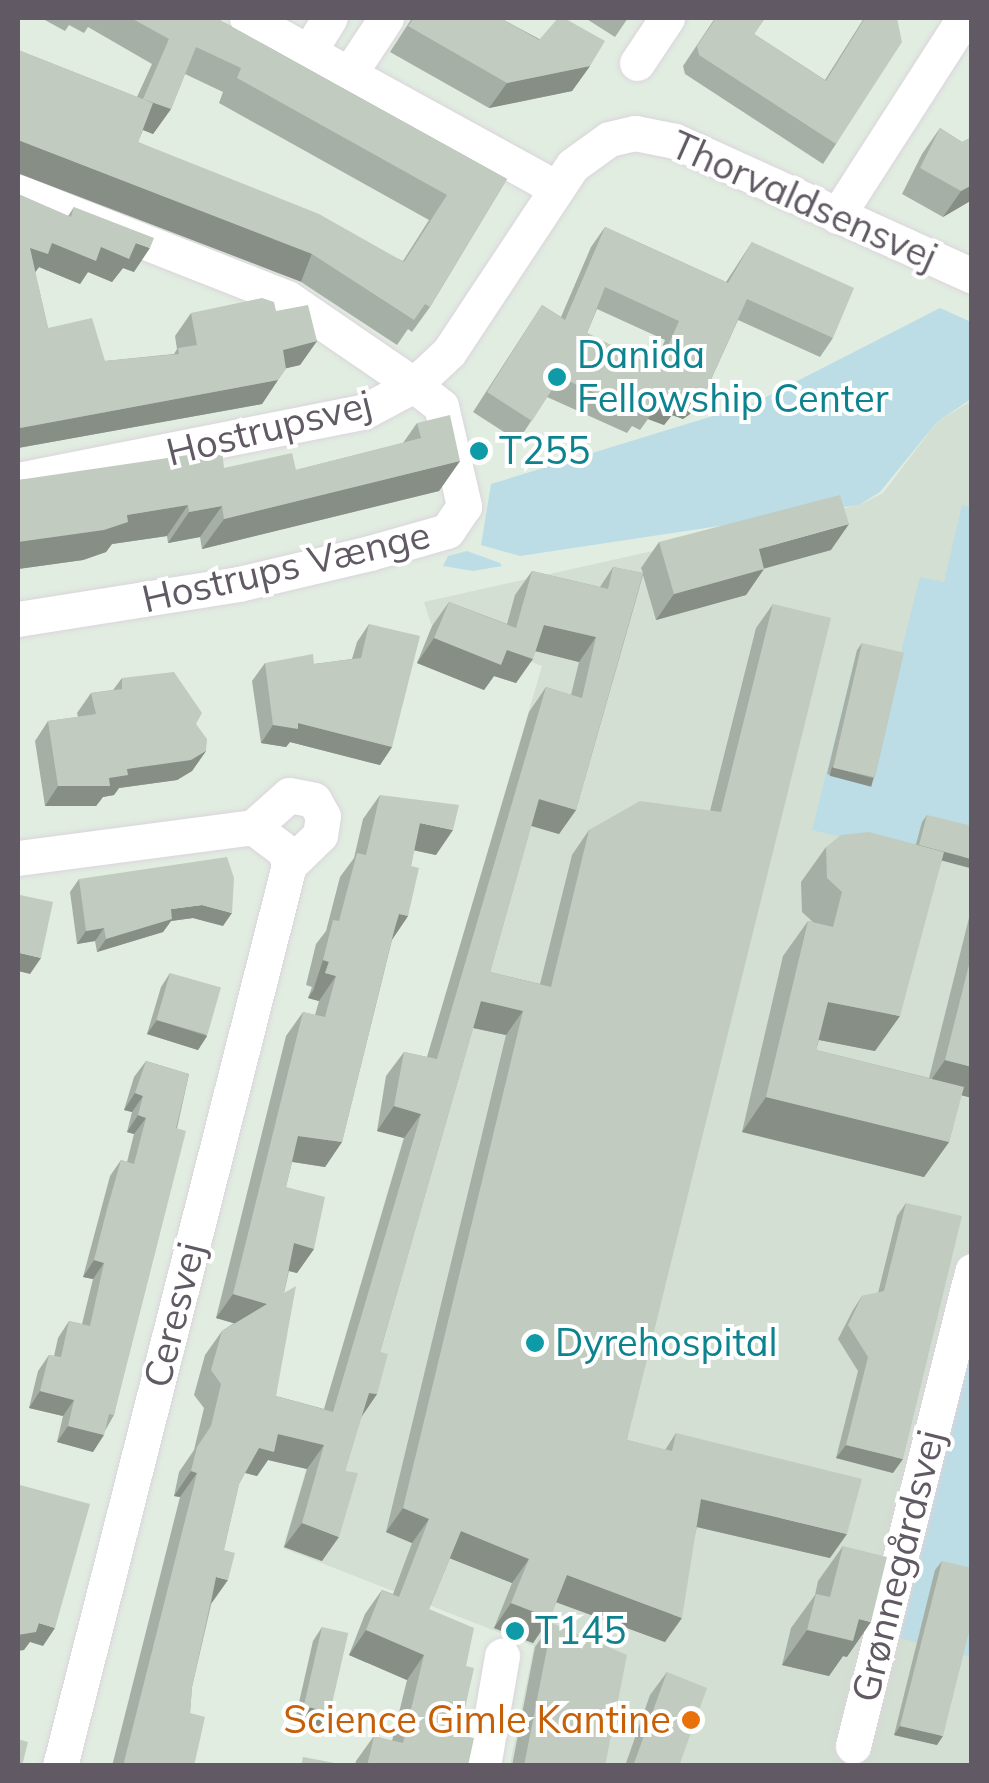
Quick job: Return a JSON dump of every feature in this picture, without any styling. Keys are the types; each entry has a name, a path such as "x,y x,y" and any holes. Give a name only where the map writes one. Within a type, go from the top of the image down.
{"street":[{"path":"247,18 556,186"},
{"path":"308,52 330,18"},
{"path":"349,74 386,18"},
{"path":"637,62 667,18"},
{"path":"837,216 964,18"},
{"name":"Thorvaldsensvej","path":"635,133 675,140 972,276"},
{"name":"Hostrupsvej","path":"18,480 363,412 414,386 460,336 556,186 590,150 635,133"},
{"path":"18,192 287,298 414,386"},
{"name":"Hostrups Vænge","path":"18,619 239,584 447,531 463,514 463,497 442,406 414,386"},
{"name":"Ceresvej","path":"60,1766 273,845 289,795 314,800 323,816 316,843 273,845"},
{"path":"18,858 273,845"},
{"name":"Grønnegårdsvej","path":"852,1746 972,1271"},
{"path":"483,1766 502,1656"}],"shaded area":[{"path":"940,308 971,322 971,399 937,422 880,492 859,505 520,556 481,545 491,484 752,404"},
{"path":"971,401 971,1765 510,1765 534,1646 283,1548 542,666 431,624 424,602 859,505 883,493 937,422"},
{"path":"962,505 971,507 971,868 812,830 857,650 899,660 920,577 944,582"},
{"path":"467,551 502,566 473,571 443,566 448,556"},
{"path":"971,1341 971,1657 900,1638"}],"building":[{"path":"131,18 216,18 507,179 430,307 425,304 414,320 312,254 18,140 18,50 153,103 138,142 319,214 404,262 447,195 237,78 241,68 196,47 171,109 143,99 169,39"},
{"path":"414,18 500,18 539,40 558,18 564,18 605,41 590,66 507,83 408,26"},
{"path":"716,18 765,18 754,34 826,81 865,18 897,18 902,42 836,144 699,55 697,46"},
{"path":"940,128 962,142 972,137 972,185 961,191 920,168"},
{"path":"18,194 71,217 74,207 154,238 150,248 136,243 129,259 101,247 96,261 52,243 48,254 30,248 48,328 92,318 105,361 179,354 178,348 197,345 191,313 262,298 274,302 276,311 308,305 317,341 283,350 286,369 278,380 20,428"},
{"path":"605,227 728,283 752,242 854,288 833,338 747,299 704,395 696,400 683,394 678,406 660,398 654,410 645,405 641,414 560,377 532,421 487,392 542,305 565,320","holes":["605,287 679,321 658,369 587,333"]},
{"path":"450,415 460,461 224,519 222,506 189,512 188,505 127,515 128,522 104,530 18,542 18,480 222,450 224,468 292,453 296,470 421,438 417,423"},
{"path":"840,495 849,524 759,549 764,569 674,594 659,542"},
{"path":"613,567 643,573 576,810 539,799 490,972 551,987 589,830 640,801 721,812 773,604 831,618 627,1440 672,1451 676,1433 862,1479 847,1534 701,1499 682,1618 567,1575 550,1618 511,1603 529,1559 461,1531 429,1609 474,1628 466,1666 474,1668 459,1735 474,1738 468,1766 367,1766 374,1736 403,1743 424,1655 366,1630 382,1590 399,1597 429,1519 403,1508 523,1011 481,1001 380,1352 388,1354 377,1394 369,1393 345,1471 358,1473 339,1537 302,1523 324,1445 278,1434 274,1452 259,1448 239,1484 224,1550 235,1553 228,1580 216,1577 192,1687 190,1713 205,1717 194,1766 123,1766 197,1473 191,1471 197,1447 211,1426 221,1384 211,1370 222,1331 267,1304 233,1294 303,1012 325,1017 336,976 325,973 329,962 323,960 333,920 339,921 357,853 366,855 380,795 459,805 453,830 420,823 411,866 419,868 408,916 399,914 395,927 342,1142 298,1136 286,1187 325,1197 314,1249 294,1243 284,1293 296,1286 276,1396 333,1412 421,1114 394,1106 404,1052 437,1059 546,687 582,698 596,637 544,625 533,659 507,650 501,665 434,638 449,602 516,628 532,571 608,589"},
{"path":"369,624 420,636 392,747 298,723 298,729 273,725 265,663 313,654 314,664 361,658"},
{"path":"862,643 904,653 875,777 833,768"},
{"path":"174,672 202,713 196,724 207,739 206,751 191,760 127,769 128,775 109,778 110,786 58,786 48,721 96,714 91,693 122,689 122,678"},
{"path":"927,815 972,826 972,859 919,845"},
{"path":"869,832 944,852 900,1016 828,1002 816,1050 964,1087 949,1142 766,1097 808,921 833,927 842,892 827,878 826,847 841,835"},
{"path":"227,857 234,878 232,913 202,905 171,909 172,919 106,939 104,928 86,931 79,879"},
{"path":"20,895 53,902 41,958 20,953 18,964 18,905"},
{"path":"972,953 972,1067 945,1060"},
{"path":"170,973 221,988 207,1035 156,1020"},
{"path":"146,1061 189,1074 176,1128 186,1131 114,1415 109,1414 104,1435 68,1426 74,1400 40,1391 49,1355 61,1357 69,1321 90,1326 104,1263 94,1260 107,1209 121,1160 134,1164 146,1118 138,1115 143,1096 135,1093"},
{"path":"906,1203 962,1216 903,1459 846,1445 868,1357 848,1325 862,1296 884,1291"},
{"path":"20,1485 90,1504 55,1628 39,1623 36,1632 18,1635 18,1494"},
{"path":"843,1546 887,1557 871,1622 859,1619 853,1641 807,1630 816,1594 830,1597"},
{"path":"942,1561 972,1568 972,1620 943,1736 900,1726"},
{"path":"552,1623 627,1655 605,1766 524,1766"},
{"path":"322,1627 348,1633 330,1712 304,1706"},
{"path":"667,1672 707,1688 679,1766 633,1766"},
{"path":"18,1739 28,1742 22,1766 18,1766"},
{"path":"303,1757 350,1766 301,1766"}],"place":[{"name":"Danida Fellowship Center","path":"557,377"},
{"name":"T255","path":"479,451"},
{"name":"Dyrehospital","path":"535,1343"},
{"name":"T145","path":"515,1631"},
{"name":"Science Gimle Kantine","path":"691,1720"}]}
